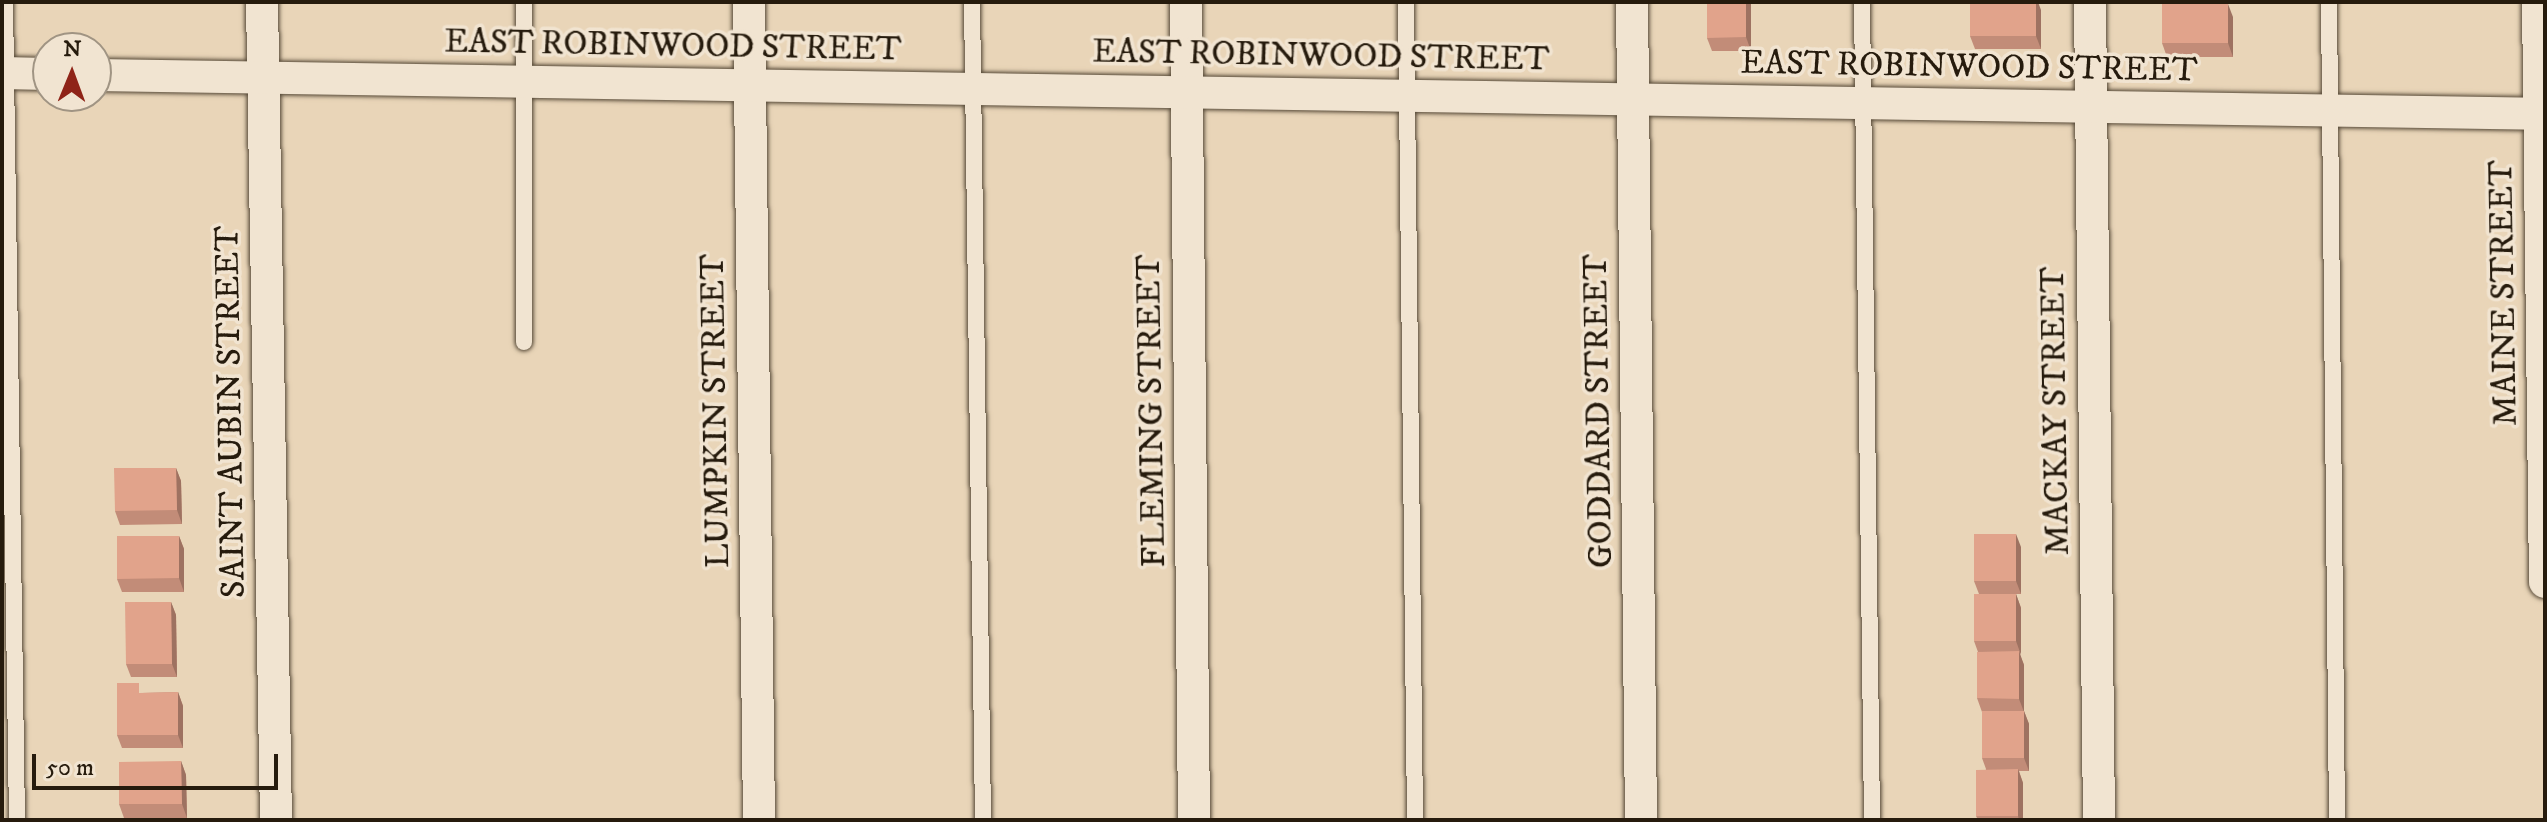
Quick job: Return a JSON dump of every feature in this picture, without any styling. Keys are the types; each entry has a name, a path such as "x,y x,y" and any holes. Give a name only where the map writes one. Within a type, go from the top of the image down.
{"street":[{"name":"SAINT AUBIN STREET","path":"262,2 276,820"},
{"name":"LUMPKIN STREET","path":"749,2 759,820"},
{"name":"FLEMING STREET","path":"1186,2 1194,820"},
{"name":"GODDARD STREET","path":"1632,2 1641,820"},
{"name":"MACKAY STREET","path":"2090,2 2099,820"},
{"name":"MAINE STREET","path":"2538,2 2542,114 2545,582"},
{"path":"4,73 32,74"},
{"name":"EAST ROBINWOOD STREET","path":"112,75 2542,114"}],"lane":[{"path":"5,2 17,820"},
{"path":"524,2 524,342"},
{"path":"972,2 983,820"},
{"path":"1406,2 1415,820"},
{"path":"1862,2 1872,820"},
{"path":"2329,2 2337,820"}],"building":[{"path":"1707,2 1746,2 1746,37 1707,38"},
{"path":"1970,2 2036,2 2036,36 1970,36"},
{"path":"2162,4 2228,4 2228,43 2162,43"},
{"path":"114,468 176,468 177,510 115,511"},
{"path":"1974,534 2016,534 2016,581 1974,581"},
{"path":"117,536 179,536 179,578 117,579"},
{"path":"1974,594 2016,594 2016,641 1974,641"},
{"path":"125,602 171,602 172,664 126,664"},
{"path":"2019,651 2019,699 1977,698 1977,652"},
{"path":"117,683 139,683 139,693 178,692 178,735 117,735"},
{"path":"1982,711 2024,711 2024,758 1982,758"},
{"path":"181,761 182,804 119,804 119,762"},
{"path":"2018,769 2018,816 1976,816 1976,770"}]}
